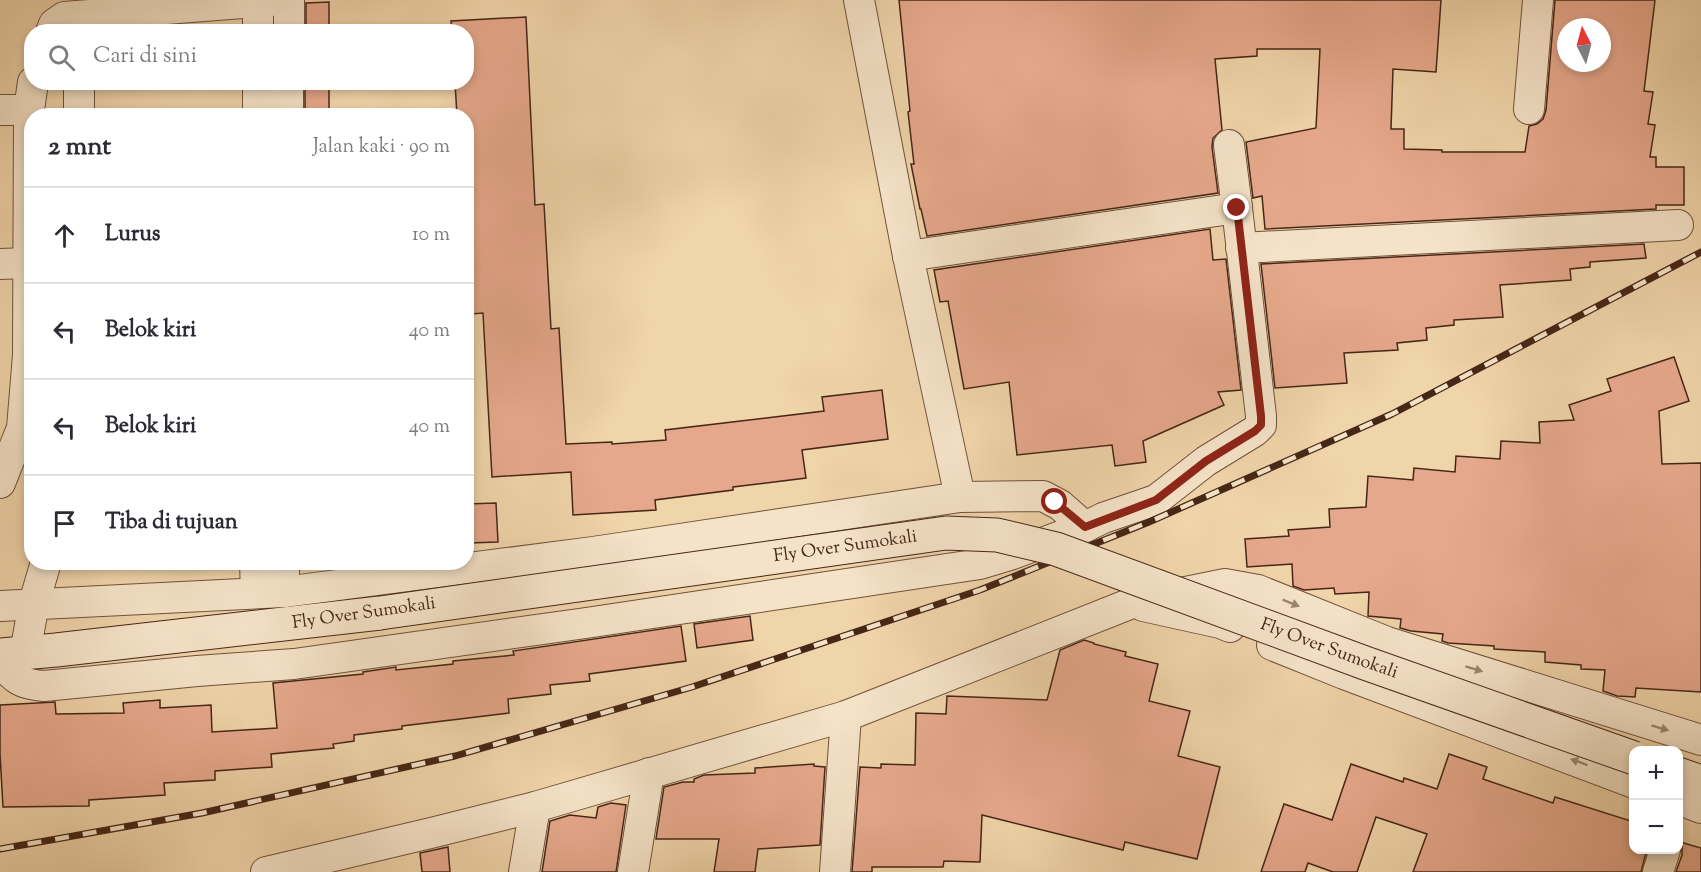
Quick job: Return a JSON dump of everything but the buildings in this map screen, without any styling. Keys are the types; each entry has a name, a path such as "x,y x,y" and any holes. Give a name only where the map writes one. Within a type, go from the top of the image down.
{"main road":[{"name":"Fly Over Sumokali","path":"20,655 380,613 946,533 997,535 1056,549 1365,663 1629,756"}],"street":[{"path":"289,0 289,24"},
{"path":"859,0 908,256 960,497"},
{"path":"1529,109 1538,0"},
{"path":"54,24 64,17 79,23 264,9"},
{"path":"79,90 79,108"},
{"path":"258,90 258,108"},
{"path":"288,90 288,108"},
{"path":"0,110 31,96"},
{"path":"44,570 20,655 18,680 27,684 44,686 294,664 980,564 1010,555 1156,500 1206,461 1261,425 1229,145"},
{"path":"24,165 14,264 24,329"},
{"path":"908,256 1237,208"},
{"path":"1241,248 1678,225"},
{"path":"0,483 18,428 24,384"},
{"path":"474,567 592,552 960,497 1043,496 1060,505 1085,527"},
{"path":"259,570 270,593"},
{"path":"270,593 280,570"},
{"path":"0,606 270,593 451,570"},
{"path":"266,872 534,807 846,716 1132,603 1225,584 1258,590 1387,642 1701,740"},
{"path":"1132,603 1220,623 1344,674 1629,781"},
{"path":"836,872 846,716"},
{"path":"633,872 648,773"},
{"path":"524,872 534,807"},
{"path":"1658,872 1663,854"}],"railway":[{"path":"0,849 202,813 455,756 692,687 980,590 1149,522 1392,414 1701,252"}],"route":[{"path":"1055,502 1085,527 1156,500 1206,461 1261,425 1237,208"}]}
